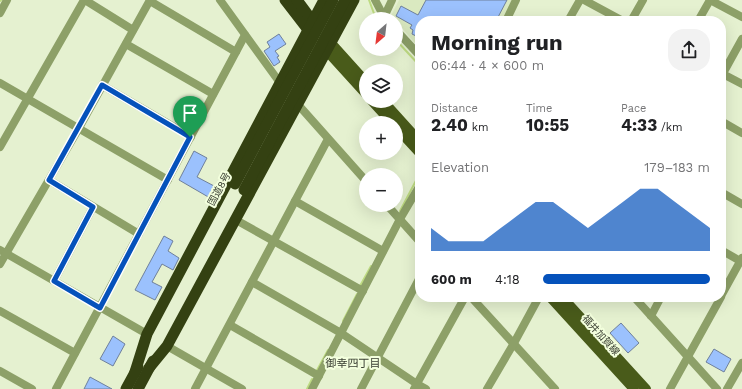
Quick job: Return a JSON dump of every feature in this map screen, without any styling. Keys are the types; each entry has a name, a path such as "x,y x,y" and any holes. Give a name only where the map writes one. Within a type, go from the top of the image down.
{"highway":[{"path":"285,0 311,26 328,46"},
{"path":"297,0 311,26"},
{"path":"135,372 147,334 324,0"},
{"name":"国道8号","path":"138,389 333,0"},
{"name":"国道8号","path":"126,389 345,0"},
{"path":"149,368 167,346 354,0"}],"main road":[{"path":"328,46 359,75"},
{"path":"328,46 359,85"},
{"path":"378,108 386,116"},
{"path":"389,108 415,136"},
{"path":"403,135 415,148"},
{"name":"福井加賀線","path":"555,302 634,389"},
{"name":"福井加賀線","path":"567,302 646,389"}],"street":[{"path":"0,12 7,0"},
{"path":"0,147 85,0 133,30"},
{"path":"0,264 3,252 49,180 150,0 236,52"},
{"path":"220,0 280,83 359,173"},
{"path":"375,0 382,12"},
{"path":"387,12 392,0"},
{"path":"508,16 516,0"},
{"path":"571,16 580,0"},
{"path":"584,0 614,16"},
{"path":"634,16 644,0"},
{"path":"701,16 710,0 742,17"},
{"path":"56,389 245,35"},
{"path":"403,38 415,51"},
{"path":"726,67 742,39"},
{"path":"126,44 214,94"},
{"path":"726,76 742,84"},
{"path":"0,83 168,180"},
{"path":"102,85 190,137"},
{"path":"726,124 742,133"},
{"path":"195,389 328,139"},
{"path":"49,180 139,234"},
{"path":"312,389 383,251 415,194"},
{"path":"726,195 742,204"},
{"path":"295,201 383,251"},
{"path":"54,281 93,207"},
{"path":"393,212 415,236"},
{"path":"236,220 362,291"},
{"path":"3,252 147,334"},
{"path":"726,252 741,260 726,288"},
{"path":"252,282 340,334 377,358 415,386 426,389"},
{"path":"361,389 415,286"},
{"path":"415,386 463,302"},
{"path":"476,302 514,344 550,387"},
{"path":"487,389 514,344 536,302"},
{"path":"638,302 717,389"},
{"path":"650,316 658,302"},
{"path":"670,389 718,302"},
{"path":"0,311 75,353"},
{"path":"230,325 319,376"},
{"path":"167,346 242,389"},
{"path":"727,389 738,378 742,364"},
{"path":"0,371 32,389"}],"shaded area":[{"path":"399,0 513,0 505,16 415,16 415,43 403,29 403,12 393,12"}],"building":[{"path":"426,0 507,0 499,16 415,16 415,36 412,34 413,30 410,28 412,25 403,20 403,12 398,12 401,6 418,15"},
{"path":"279,34 286,44 275,51 279,56 277,57 280,62 274,66 264,51 270,47 267,42"},
{"path":"182,109 192,115 185,127 175,121"},
{"path":"194,151 207,158 197,177 216,187 210,198 179,180"},
{"path":"164,236 173,241 168,251 179,258 173,270 162,264 152,282 162,287 155,300 135,290"},
{"path":"621,323 639,343 628,353 610,333"},
{"path":"113,336 125,344 113,366 100,359"},
{"path":"714,349 731,359 724,372 706,362"},
{"path":"90,377 112,389 84,389"}],"waterway":[{"path":"369,0 373,12"},
{"path":"403,48 415,61"},
{"path":"403,205 415,182"},
{"path":"360,286 371,266"},
{"path":"343,321 357,294"},
{"path":"316,372 328,350"},
{"path":"307,389 312,379"}],"district":[{"name":"御幸四丁目","path":"353,363"}],"route":[{"path":"102,85 190,137 100,308 54,281 93,207 49,180 102,85"}]}
